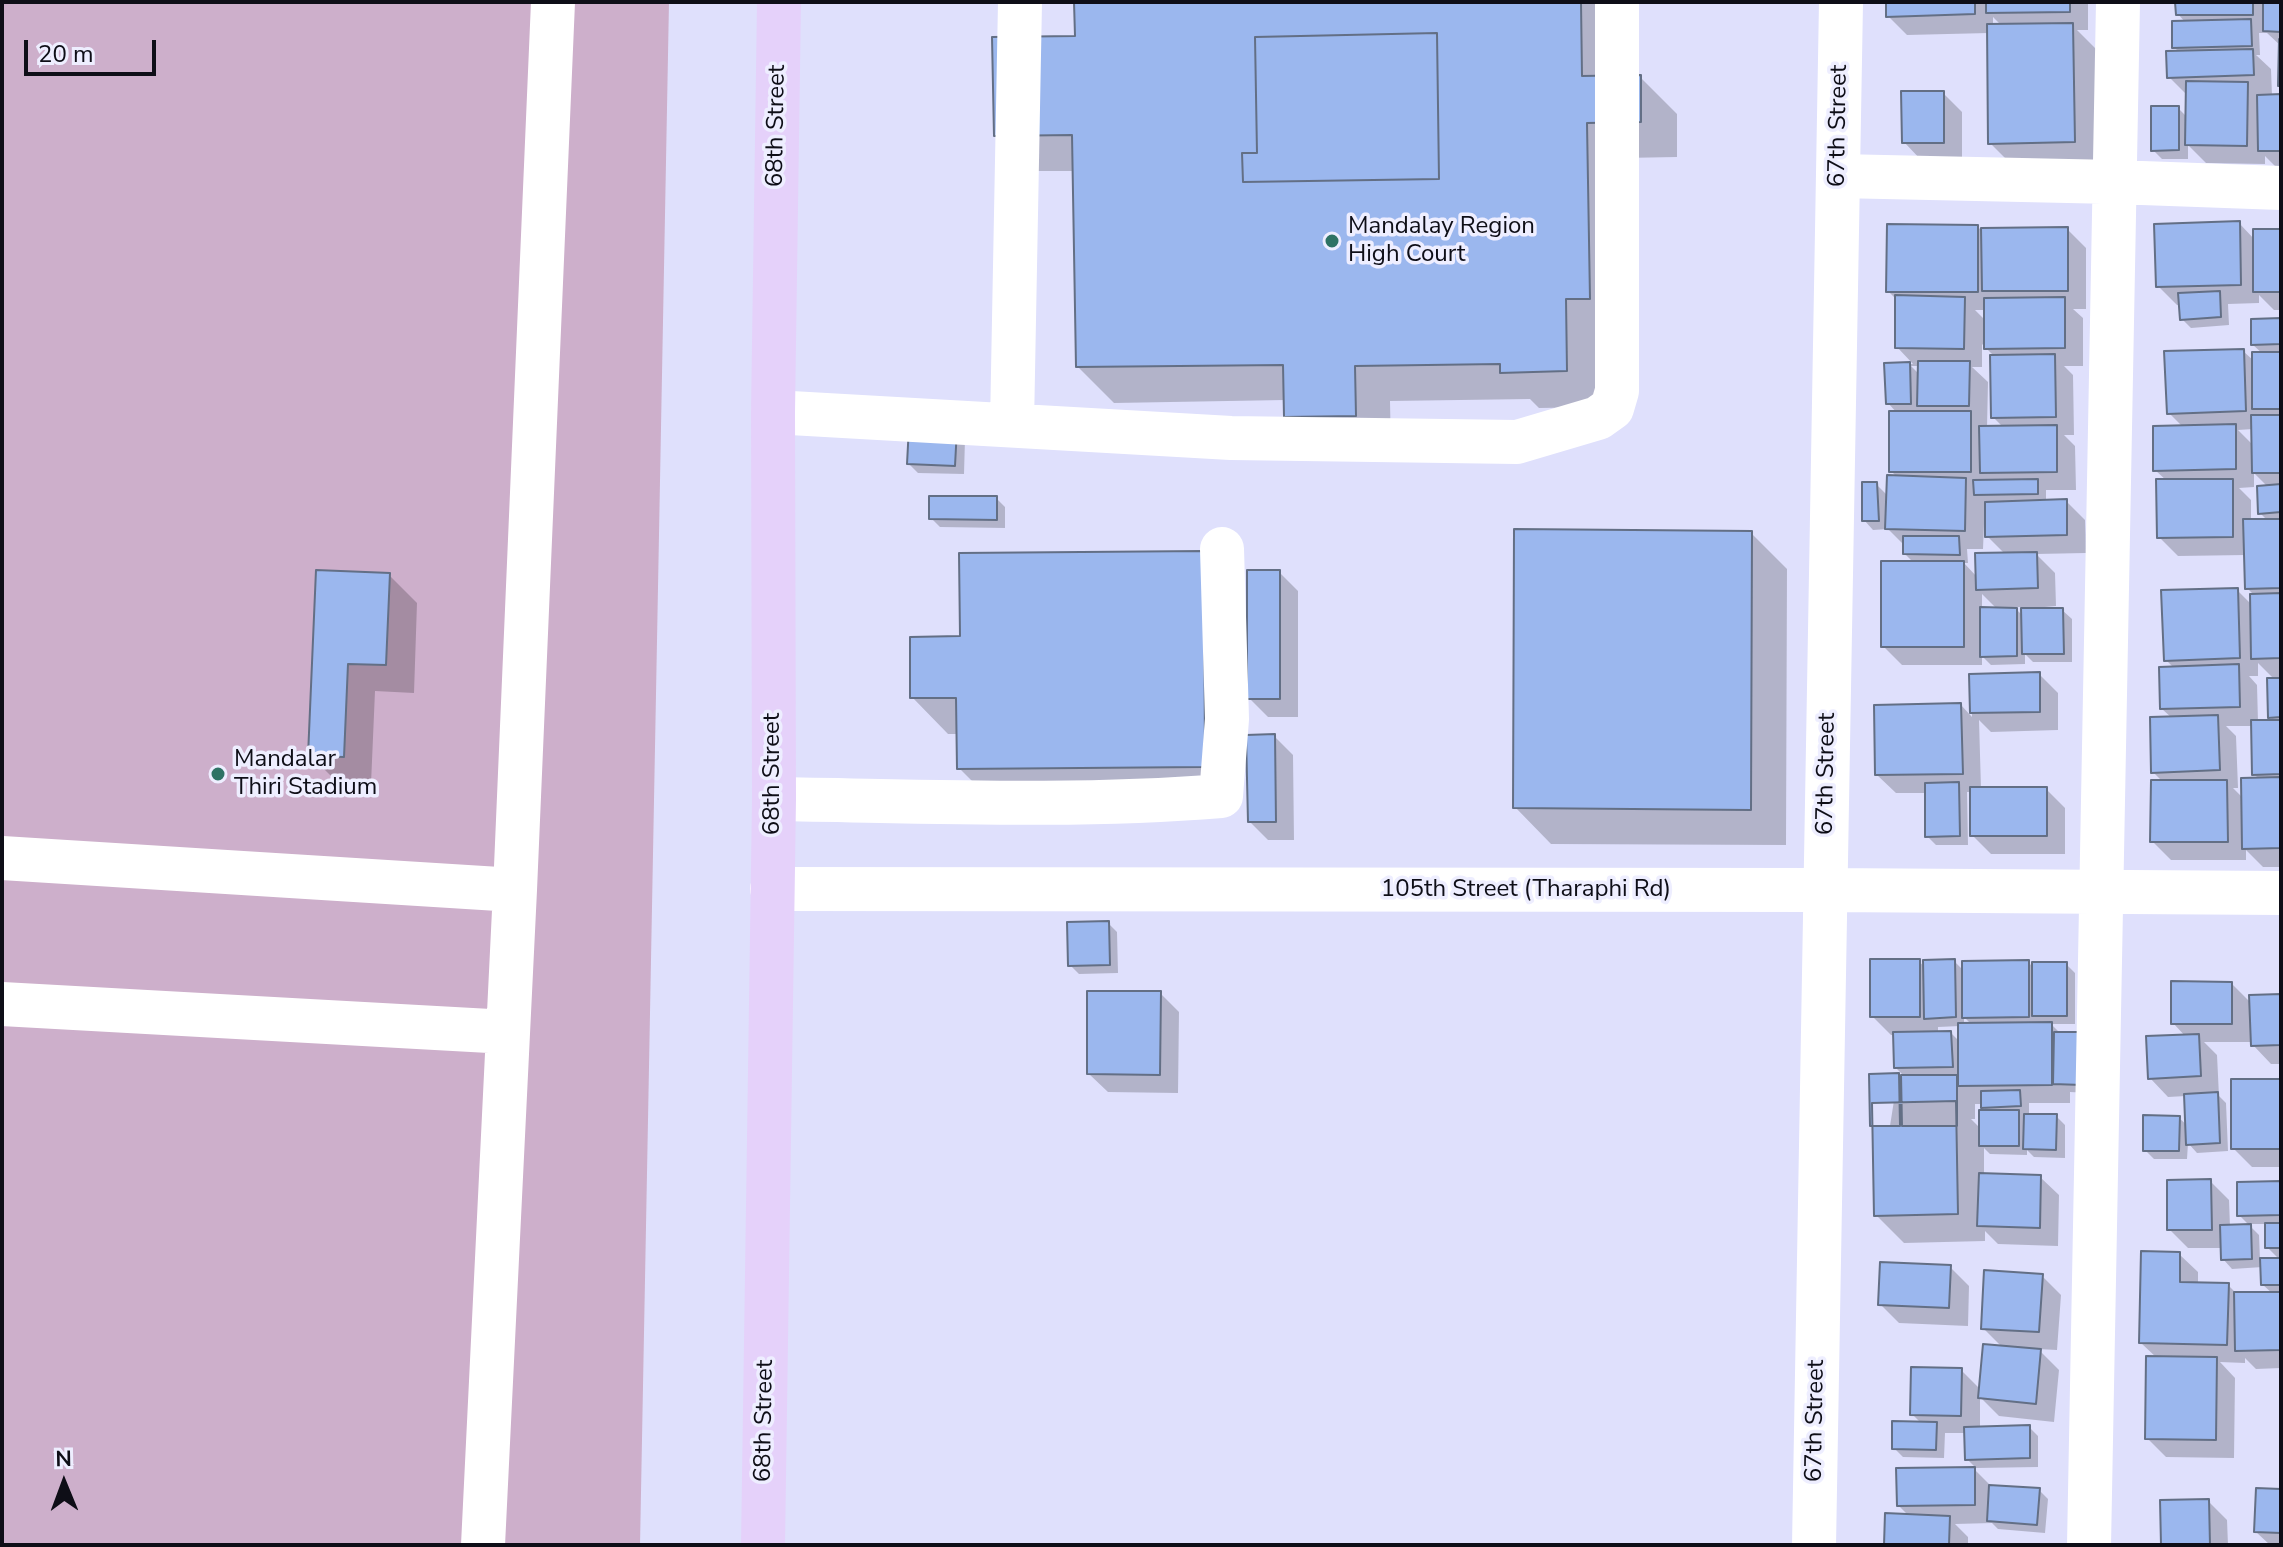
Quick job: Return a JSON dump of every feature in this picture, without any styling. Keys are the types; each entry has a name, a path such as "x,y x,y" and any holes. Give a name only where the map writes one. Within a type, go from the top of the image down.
{"main road":[{"name":"68th Street","path":"763,1545 774,799 773,412 779,2"}],"street":[{"path":"483,1545 553,2"},
{"path":"1012,425 1020,2"},
{"path":"773,412 1231,438 1517,442 1598,418 1612,408 1617,391 1617,2"},
{"name":"67th Street","path":"1814,1545 1841,2"},
{"path":"2089,1545 2118,2"},
{"path":"1838,176 2281,188"},
{"path":"774,799 1055,803 1221,796 1227,719 1222,549"},
{"path":"2,858 515,890"},
{"name":"105th Street (Tharaphi Rd)","path":"772,889 2281,893"},
{"path":"2,1004 508,1032"}],"shaded area":[{"name":"Mandalar Thiri Stadium","path":"2,2 669,2 640,1545 2,1545"}],"building":[{"name":"Mandalay Region High Court","path":"1074,2 1581,2 1582,76 1641,75 1641,122 1587,123 1590,299 1566,299 1567,371 1500,373 1500,364 1355,366 1356,416 1284,417 1283,365 1076,367 1072,135 994,136 992,37 1075,36","holes":["1437,33 1439,179 1243,182 1242,153 1257,153 1255,37"]},
{"path":"1886,2 1975,2 1975,14 1886,17"},
{"path":"1986,2 2070,2 2070,12 1986,13"},
{"path":"2175,2 2253,2 2253,15 2176,15"},
{"path":"2263,2 2281,2 2281,32 2263,31"},
{"path":"2251,19 2252,46 2172,48 2172,21"},
{"path":"2073,23 2075,142 1988,144 1987,24"},
{"path":"1437,33 1439,179 1243,182 1242,153 1257,153 1255,37"},
{"path":"2281,39 2281,86 2278,86"},
{"path":"2253,49 2254,75 2167,78 2166,51"},
{"path":"2186,81 2248,82 2247,146 2185,145"},
{"path":"1901,91 1944,91 1944,143 1902,143"},
{"path":"2281,94 2281,151 2258,151 2257,95"},
{"path":"2151,106 2179,106 2179,150 2151,151"},
{"path":"2240,221 2241,285 2156,287 2154,224"},
{"path":"1887,224 1978,225 1978,292 1886,292"},
{"path":"2068,227 2068,291 1982,291 1981,228"},
{"path":"2253,229 2281,229 2281,292 2253,292"},
{"path":"2220,291 2221,317 2180,320 2178,293"},
{"path":"1895,295 1965,297 1964,349 1895,348"},
{"path":"2065,297 2065,348 1984,349 1984,298"},
{"path":"2281,318 2281,344 2251,345 2251,319"},
{"path":"2244,349 2246,411 2167,414 2164,351"},
{"path":"2252,352 2281,352 2281,409 2252,409"},
{"path":"2055,354 2056,417 1991,418 1990,355"},
{"path":"1918,361 1970,361 1969,406 1917,406"},
{"path":"1910,362 1911,404 1886,404 1884,363"},
{"path":"1889,411 1971,411 1971,472 1889,472"},
{"path":"2251,415 2281,415 2281,473 2252,473"},
{"path":"2236,424 2236,469 2153,471 2153,426"},
{"path":"2057,425 2057,472 1980,473 1979,426"},
{"path":"909,426 957,428 955,466 907,464"},
{"path":"1887,475 1966,478 1965,531 1885,529"},
{"path":"2038,479 2038,494 1974,495 1973,480"},
{"path":"2156,479 2233,479 2233,537 2157,538"},
{"path":"1862,482 1877,482 1879,521 1862,521"},
{"path":"2281,484 2281,512 2258,514 2257,486"},
{"path":"929,496 997,496 997,520 929,519"},
{"path":"2067,499 2067,535 1985,537 1985,502"},
{"path":"2243,519 2281,519 2281,588 2245,589"},
{"path":"1514,529 1752,531 1751,810 1513,808"},
{"path":"1903,536 1959,536 1960,555 1903,554"},
{"path":"1204,551 1205,767 957,769 956,698 910,698 910,637 960,636 959,553"},
{"path":"2037,552 2038,588 1976,590 1975,553"},
{"path":"1881,561 1964,561 1964,647 1881,647"},
{"path":"316,570 390,573 386,665 348,664 344,757 308,756"},
{"path":"1247,570 1280,570 1280,699 1247,699"},
{"path":"2238,588 2240,658 2164,661 2161,590"},
{"path":"2281,593 2281,658 2251,659 2250,594"},
{"path":"1980,607 2017,608 2017,656 1980,657"},
{"path":"2021,608 2063,608 2064,654 2022,654"},
{"path":"2239,664 2240,707 2160,709 2159,667"},
{"path":"2040,672 2040,712 1970,713 1969,674"},
{"path":"2267,678 2281,678 2281,717 2268,718"},
{"path":"1961,703 1963,774 1875,775 1874,705"},
{"path":"2218,715 2220,770 2151,773 2150,717"},
{"path":"2251,720 2281,720 2281,774 2252,775"},
{"path":"1275,734 1276,822 1248,822 1246,735"},
{"path":"2281,777 2281,848 2242,849 2241,778"},
{"path":"2151,780 2227,780 2228,842 2150,842"},
{"path":"1959,782 1960,836 1925,837 1925,783"},
{"path":"1970,787 2047,787 2047,836 1970,836"},
{"path":"1109,921 1110,965 1068,966 1067,922"},
{"path":"1870,959 1920,959 1920,1017 1870,1017"},
{"path":"1955,959 1956,1017 1924,1019 1923,960"},
{"path":"2029,960 2029,1017 1962,1018 1962,961"},
{"path":"2032,962 2067,962 2067,1016 2032,1016"},
{"path":"2171,981 2232,982 2232,1024 2171,1024"},
{"path":"1087,991 1161,991 1160,1075 1087,1074"},
{"path":"2281,994 2281,1045 2251,1046 2249,995"},
{"path":"2052,1022 2052,1085 1958,1086 1958,1023"},
{"path":"1951,1031 1953,1067 1894,1068 1893,1032"},
{"path":"2054,1032 2083,1032 2082,1085 2053,1084"},
{"path":"2199,1034 2201,1076 2148,1079 2146,1036"},
{"path":"1899,1073 1900,1126 1870,1126 1869,1074"},
{"path":"1901,1075 1957,1075 1957,1126 1902,1126"},
{"path":"2231,1079 2281,1079 2281,1149 2231,1149"},
{"path":"2020,1090 2021,1106 1981,1108 1981,1091"},
{"path":"2218,1092 2220,1143 2186,1145 2184,1094"},
{"path":"1956,1101 1958,1214 1874,1216 1872,1103"},
{"path":"1979,1110 2019,1110 2019,1146 1979,1146"},
{"path":"2024,1114 2057,1114 2056,1150 2023,1149"},
{"path":"2143,1115 2180,1116 2179,1151 2143,1151"},
{"path":"1979,1173 2041,1175 2040,1228 1977,1226"},
{"path":"2211,1179 2212,1230 2167,1230 2167,1180"},
{"path":"2281,1181 2281,1215 2237,1216 2237,1182"},
{"path":"2265,1223 2281,1223 2281,1248 2265,1248"},
{"path":"2251,1224 2252,1259 2221,1260 2220,1225"},
{"path":"2141,1251 2180,1252 2180,1282 2229,1283 2227,1345 2139,1343"},
{"path":"2260,1258 2281,1258 2281,1285 2261,1285"},
{"path":"1880,1262 1951,1265 1949,1308 1878,1305"},
{"path":"1984,1270 2043,1274 2039,1332 1981,1329"},
{"path":"2234,1292 2281,1292 2281,1350 2235,1351"},
{"path":"1983,1344 2041,1349 2036,1404 1978,1398"},
{"path":"2146,1356 2217,1357 2216,1440 2145,1439"},
{"path":"1911,1367 1962,1368 1961,1416 1910,1415"},
{"path":"1892,1421 1937,1422 1936,1450 1892,1449"},
{"path":"2030,1425 2030,1458 1965,1460 1964,1427"},
{"path":"1975,1467 1975,1505 1897,1506 1896,1468"},
{"path":"1989,1485 2040,1488 2037,1525 1987,1521"},
{"path":"2256,1488 2281,1489 2281,1533 2254,1532"},
{"path":"2209,1499 2210,1545 2161,1545 2160,1500"},
{"path":"1885,1513 1950,1516 1949,1545 1884,1545"}],"place":[{"name":"Mandalay Region High Court","path":"1332,241"},
{"name":"Mandalar Thiri Stadium","path":"218,774"}]}
